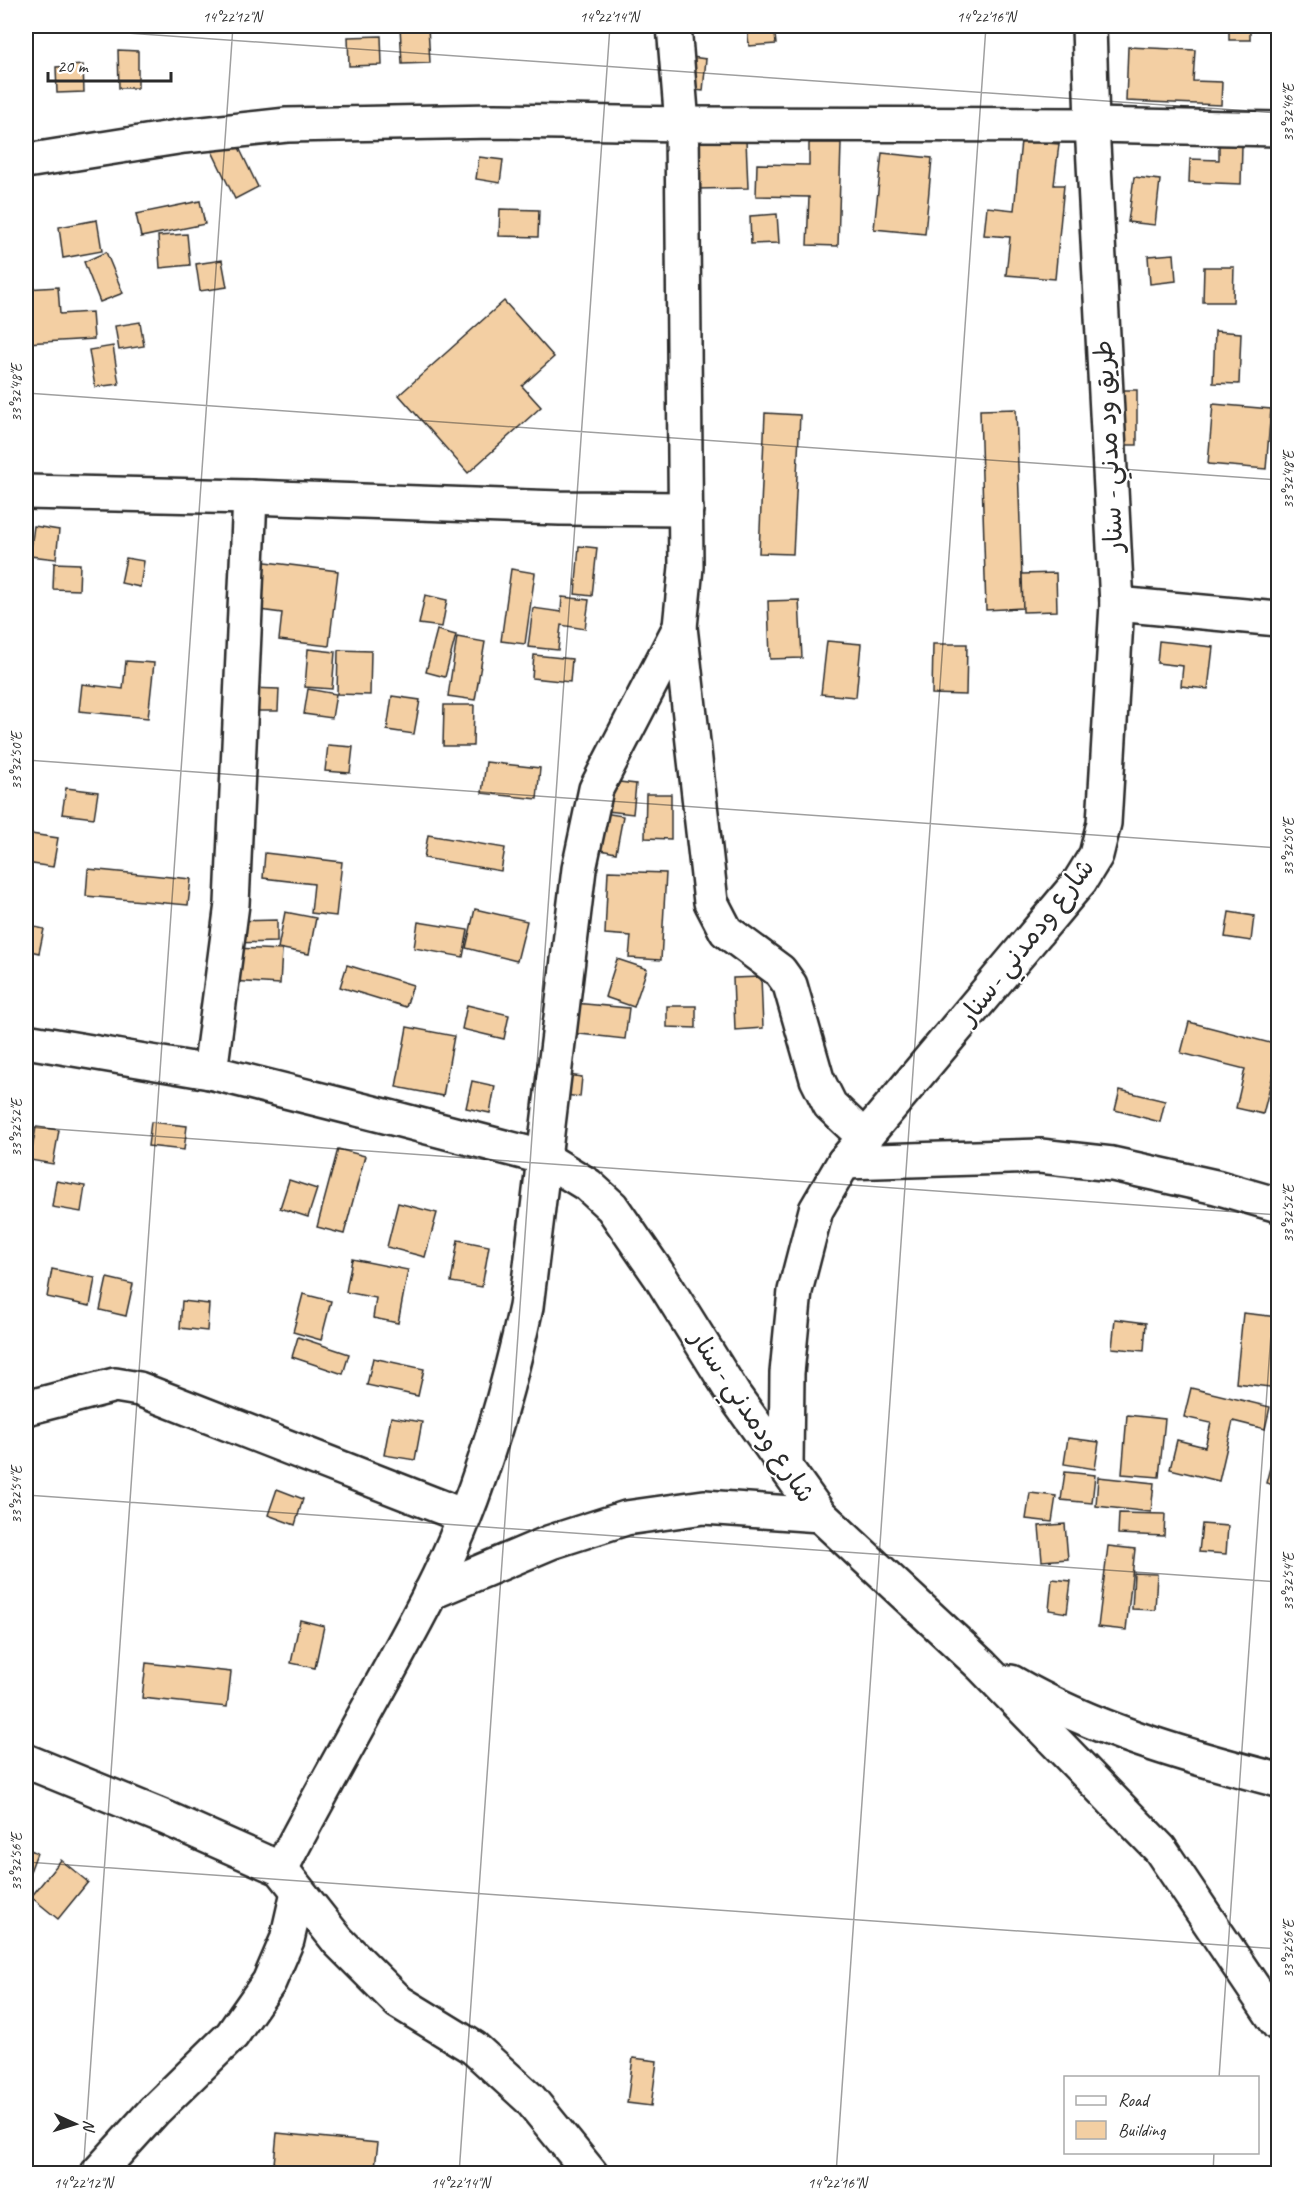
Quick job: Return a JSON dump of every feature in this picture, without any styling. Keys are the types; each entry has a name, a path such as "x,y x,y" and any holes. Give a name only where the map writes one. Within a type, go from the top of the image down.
{"street":[{"path":"674,26 682,124 686,509 686,567 680,627 711,902 726,930 780,971 790,985 817,1079 830,1105 864,1137"},
{"name":"طريق ود مدني - سنار","path":"1089,26 1117,604"},
{"path":"26,161 184,136 287,125 494,121 1092,125 1278,129"},
{"path":"26,492 560,508 686,509"},
{"path":"210,1072 232,904 250,497"},
{"path":"1117,604 1278,619"},
{"name":"شارع ودمدني -سنار","path":"786,1466 787,1373 795,1291 816,1210 844,1162 1080,881 1096,855 1104,824 1117,604"},
{"path":"96,2174 154,2112 232,2035 269,1982 287,1940 290,1880 326,1782 430,1593 482,1471 518,1344 526,1306 542,1157 579,869 596,789 680,627"},
{"name":"شارع ودمدني -سنار","path":"26,1041 210,1072 542,1157 588,1185 612,1207 661,1278 734,1395 820,1515 981,1665"},
{"path":"844,1162 1040,1156 1112,1164 1278,1204"},
{"path":"26,1408 115,1385 139,1389 464,1516"},
{"path":"430,1593 550,1542 626,1518 704,1507 820,1515"},
{"path":"981,1665 1044,1701 1104,1726 1184,1755 1278,1780"},
{"path":"981,1665 1160,1849 1278,2024"},
{"path":"26,1761 166,1818 290,1880 338,1941 399,2002 474,2048 530,2099 591,2174"}],"building":[{"path":"54,26 100,26 100,29 54,28"},
{"path":"400,26 428,26 430,63 402,64"},
{"path":"747,26 774,26 776,44 749,46"},
{"path":"1229,26 1250,26 1250,40 1229,40"},
{"path":"381,36 382,65 349,66 348,37"},
{"path":"1128,47 1195,50 1193,81 1222,82 1221,105 1126,101"},
{"path":"118,50 138,51 138,88 119,88"},
{"path":"684,56 706,59 703,91 679,88"},
{"path":"83,65 84,92 57,93 56,67"},
{"path":"232,133 258,187 235,199 209,145"},
{"path":"746,140 748,188 697,189 695,142"},
{"path":"1021,141 1059,144 1054,185 1064,185 1055,279 1006,275 1010,237 984,235 987,207 1014,210"},
{"path":"809,143 841,143 838,246 807,245 809,197 756,196 757,164 809,165"},
{"path":"1219,144 1242,145 1241,184 1189,182 1190,159 1219,160"},
{"path":"882,153 932,158 925,234 874,229"},
{"path":"479,157 503,160 500,183 476,179"},
{"path":"1134,177 1160,180 1155,225 1128,222"},
{"path":"200,201 205,224 141,237 136,214"},
{"path":"500,209 539,210 538,237 499,236"},
{"path":"777,214 779,243 751,244 750,216"},
{"path":"97,220 102,251 63,258 59,227"},
{"path":"187,234 190,265 160,268 158,236"},
{"path":"106,252 123,293 100,302 84,262"},
{"path":"1174,254 1176,281 1150,284 1148,256"},
{"path":"222,260 227,287 200,291 196,264"},
{"path":"1204,267 1234,267 1233,302 1203,302"},
{"path":"58,287 60,314 92,312 94,339 26,343 26,289"},
{"path":"504,301 554,357 522,386 541,407 468,473 399,395"},
{"path":"140,322 144,346 119,350 115,326"},
{"path":"1215,331 1241,333 1239,384 1213,383"},
{"path":"113,346 119,384 95,387 89,350"},
{"path":"1115,390 1137,390 1137,445 1113,445"},
{"path":"1213,404 1271,409 1266,469 1208,464"},
{"path":"1016,409 1023,608 986,610 980,410"},
{"path":"765,413 800,415 793,554 759,553"},
{"path":"34,526 59,530 56,559 30,556"},
{"path":"579,546 597,548 592,596 575,594"},
{"path":"126,558 144,561 140,587 121,583"},
{"path":"258,561 338,571 329,646 279,640 282,613 252,609"},
{"path":"54,563 80,564 79,590 53,589"},
{"path":"511,569 535,573 525,644 501,641"},
{"path":"1056,573 1057,611 1023,612 1022,574"},
{"path":"425,595 447,600 442,627 419,624"},
{"path":"562,597 589,600 585,629 561,625 558,650 528,647 533,608 561,612"},
{"path":"799,600 802,658 770,659 768,601"},
{"path":"437,630 456,635 445,677 426,672"},
{"path":"457,637 485,642 475,700 448,696"},
{"path":"827,641 861,644 856,697 821,694"},
{"path":"1159,641 1213,647 1208,689 1181,686 1183,666 1157,663"},
{"path":"933,644 967,644 966,695 932,694"},
{"path":"308,649 335,652 332,689 305,687"},
{"path":"338,650 371,651 370,695 337,694"},
{"path":"534,655 572,659 570,682 532,678"},
{"path":"126,661 154,663 148,718 79,711 82,684 123,689"},
{"path":"247,688 279,689 278,711 247,711"},
{"path":"308,689 336,694 332,718 304,714"},
{"path":"392,696 420,700 414,734 387,730"},
{"path":"444,705 474,705 473,746 443,746"},
{"path":"328,745 353,747 350,773 325,771"},
{"path":"486,762 540,768 537,799 482,793"},
{"path":"602,780 636,784 633,814 599,810"},
{"path":"66,788 98,792 94,818 62,814"},
{"path":"646,794 671,794 671,839 645,838"},
{"path":"597,812 623,816 616,853 590,848"},
{"path":"31,834 58,838 53,867 26,863"},
{"path":"428,835 505,848 501,871 424,858"},
{"path":"265,853 342,862 336,916 311,913 314,884 263,878"},
{"path":"88,869 191,879 188,905 86,896"},
{"path":"608,871 666,873 661,960 629,958 631,936 605,934"},
{"path":"475,909 527,921 517,961 466,948"},
{"path":"285,912 316,918 309,954 278,948"},
{"path":"1229,912 1254,916 1251,941 1225,937"},
{"path":"277,920 277,942 230,943 230,921"},
{"path":"418,922 468,930 463,957 414,948"},
{"path":"26,925 44,929 39,953 26,950"},
{"path":"233,948 282,950 280,984 231,981"},
{"path":"617,959 647,969 634,1007 605,997"},
{"path":"347,965 413,985 406,1007 340,987"},
{"path":"761,977 763,1028 735,1030 733,978"},
{"path":"574,1003 629,1008 625,1039 571,1033"},
{"path":"467,1005 509,1015 504,1039 462,1029"},
{"path":"667,1006 696,1006 696,1028 667,1027"},
{"path":"1189,1022 1278,1045 1278,1055 1263,1114 1236,1108 1245,1069 1181,1053"},
{"path":"407,1027 454,1036 443,1096 396,1087"},
{"path":"553,1073 582,1077 580,1097 551,1093"},
{"path":"472,1081 495,1086 490,1113 466,1108"},
{"path":"1120,1090 1165,1101 1160,1122 1115,1110"},
{"path":"151,1122 187,1126 184,1150 148,1146"},
{"path":"36,1127 59,1130 53,1164 30,1160"},
{"path":"338,1149 365,1156 344,1234 317,1227"},
{"path":"289,1180 317,1189 308,1217 280,1208"},
{"path":"56,1181 85,1186 81,1212 52,1207"},
{"path":"398,1203 437,1213 425,1257 387,1247"},
{"path":"458,1240 489,1246 482,1287 451,1282"},
{"path":"352,1259 408,1270 398,1323 373,1318 376,1298 346,1292"},
{"path":"52,1269 95,1278 90,1306 47,1297"},
{"path":"107,1278 133,1284 126,1316 100,1310"},
{"path":"303,1294 331,1301 321,1340 293,1332"},
{"path":"182,1301 209,1304 207,1331 180,1328"},
{"path":"1243,1313 1278,1317 1278,1388 1236,1383"},
{"path":"1115,1319 1146,1323 1144,1351 1112,1348"},
{"path":"298,1337 349,1354 343,1374 292,1357"},
{"path":"373,1358 424,1369 418,1396 367,1385"},
{"path":"1191,1388 1270,1407 1265,1429 1233,1421 1219,1481 1170,1469 1177,1440 1205,1447 1211,1423 1184,1417"},
{"path":"1127,1415 1165,1419 1159,1477 1122,1474"},
{"path":"391,1417 422,1422 415,1460 384,1455"},
{"path":"1278,1437 1278,1486 1266,1483"},
{"path":"1068,1438 1099,1442 1095,1469 1064,1464"},
{"path":"1065,1472 1095,1475 1092,1503 1061,1500"},
{"path":"1098,1477 1154,1483 1151,1512 1096,1506"},
{"path":"277,1489 303,1499 295,1525 268,1515"},
{"path":"1030,1493 1056,1496 1052,1522 1026,1519"},
{"path":"1119,1513 1165,1514 1164,1536 1118,1534"},
{"path":"1065,1524 1068,1559 1042,1561 1039,1526"},
{"path":"1202,1524 1228,1526 1226,1554 1199,1552"},
{"path":"1108,1546 1135,1549 1126,1630 1098,1627"},
{"path":"1134,1573 1157,1574 1155,1610 1132,1609"},
{"path":"1052,1579 1071,1581 1067,1613 1049,1610"},
{"path":"300,1620 324,1626 315,1668 291,1663"},
{"path":"146,1663 231,1672 227,1707 142,1698"},
{"path":"26,1848 37,1853 26,1882"},
{"path":"61,1860 88,1882 58,1919 31,1897"},
{"path":"633,2058 657,2061 651,2106 627,2103"},
{"path":"277,2133 378,2143 374,2174 273,2174"}]}
